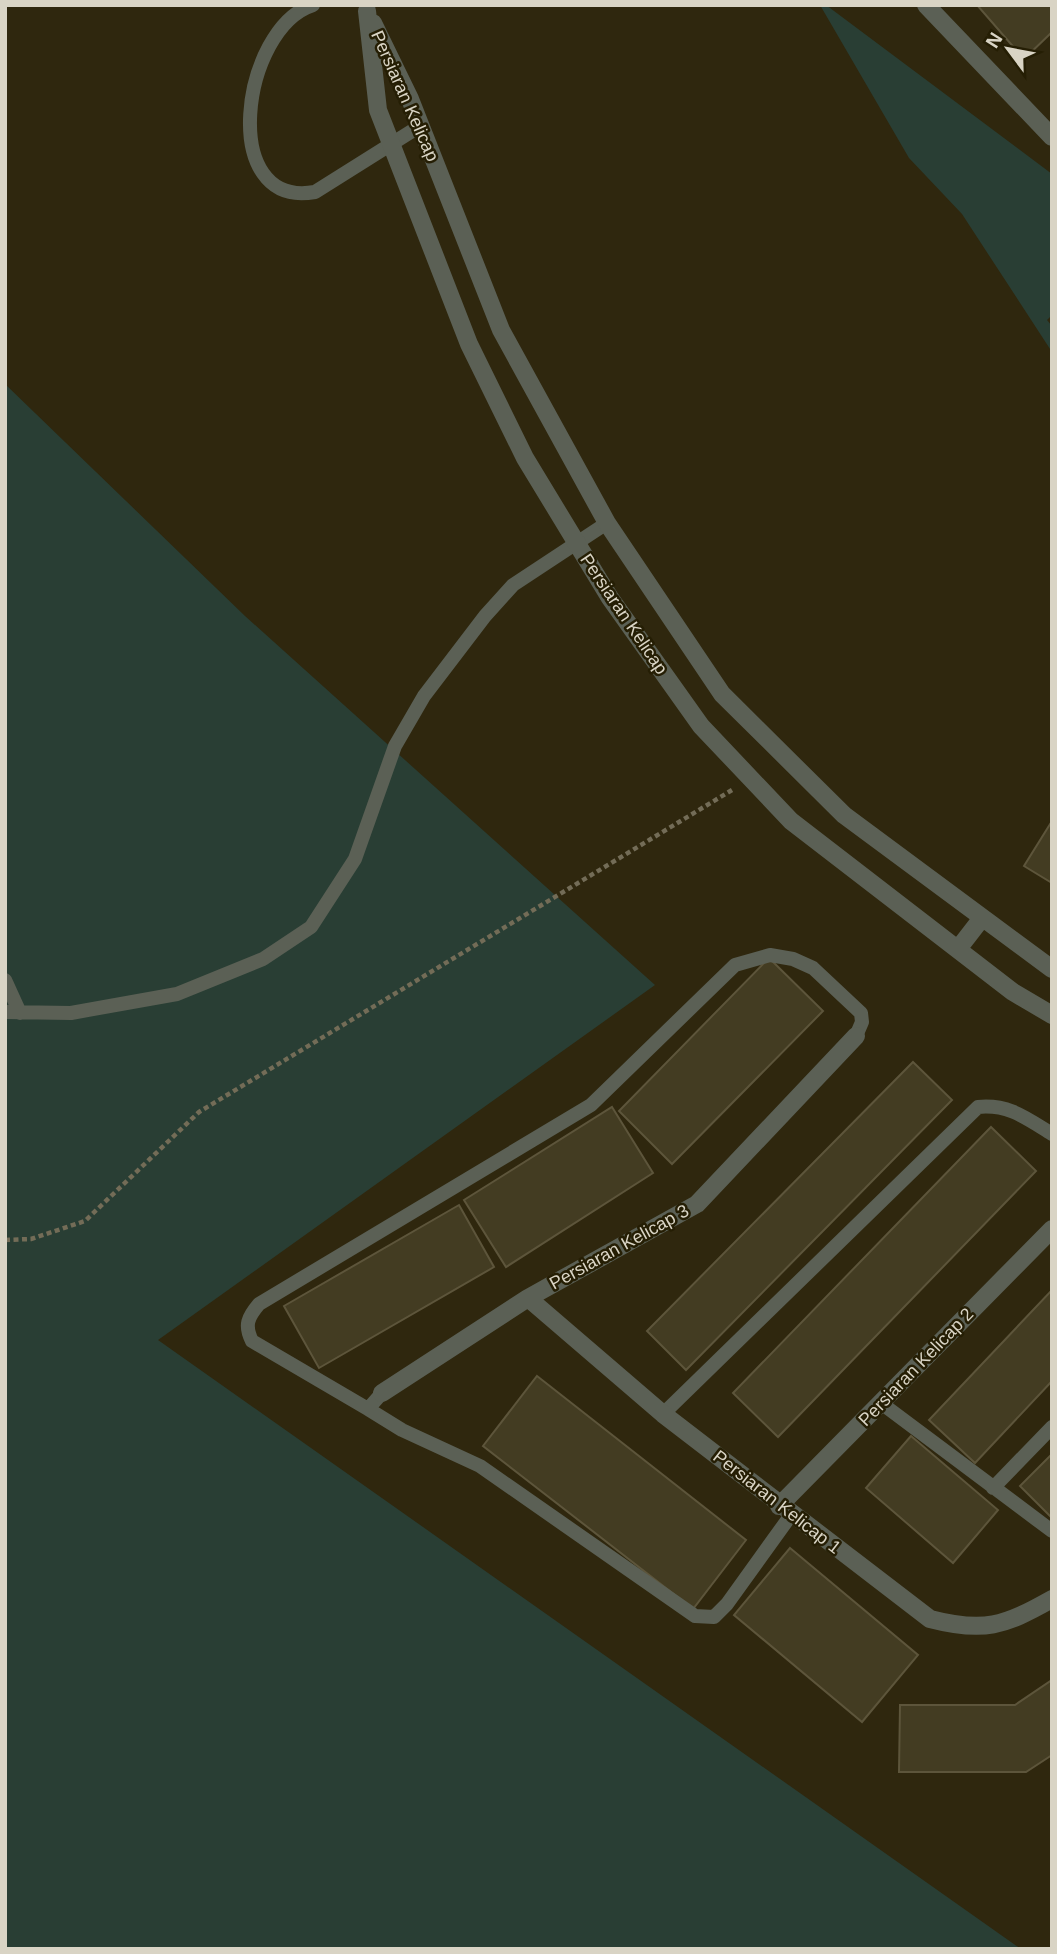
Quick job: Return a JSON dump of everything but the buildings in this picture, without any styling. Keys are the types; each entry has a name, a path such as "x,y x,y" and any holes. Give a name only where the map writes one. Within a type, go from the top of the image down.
{"street":[{"path":"926,5 1052,137"},
{"name":"Persiaran Kelicap","path":"363,8 378,110 469,344 525,458 610,598 701,726 791,821 1013,992 1052,1016"},
{"name":"Persiaran Kelicap","path":"363,8 421,127 501,330 607,523 722,694 844,815 1052,969"},
{"path":"958,949 982,918"},
{"name":"Persiaran Kelicap 3","path":"382,1393 528,1298 697,1203 856,1037"},
{"name":"Persiaran Kelicap 2","path":"785,1510 881,1403 1052,1229"},
{"name":"Persiaran Kelicap 1","path":"528,1298 663,1414 930,1619 965,1628 1012,1622 1052,1599"}],"lane":[{"path":"313,5 281,26 260,70 250,103 248,132 258,166 275,185 296,195 314,192 421,127"},
{"path":"5,1012 71,1013 177,994 263,959 311,927 355,859 395,746 424,696 485,616 513,585 607,523"},
{"path":"785,1510 727,1604 714,1617 695,1616 480,1466 368,1409 252,1341 246,1329 249,1316 259,1304 591,1105 734,964 770,955 793,959 813,968 861,1013 862,1022 856,1037"},
{"path":"5,980 20,1013"},
{"path":"663,1414 978,1107 996,1105 1013,1109 1052,1134"},
{"path":"368,1409 382,1393"},
{"path":"881,1403 1052,1531"},
{"path":"993,1488 1052,1427"}],"path":[{"path":"5,1240 31,1239 85,1221 199,1112 750,778"}],"green space":[{"path":"820,5 826,5 1052,174 1052,315 1047,320 1052,326 1052,352 962,214 909,158"},
{"path":"5,384 245,616 655,985 158,1340 1021,1949 5,1949"}]}
